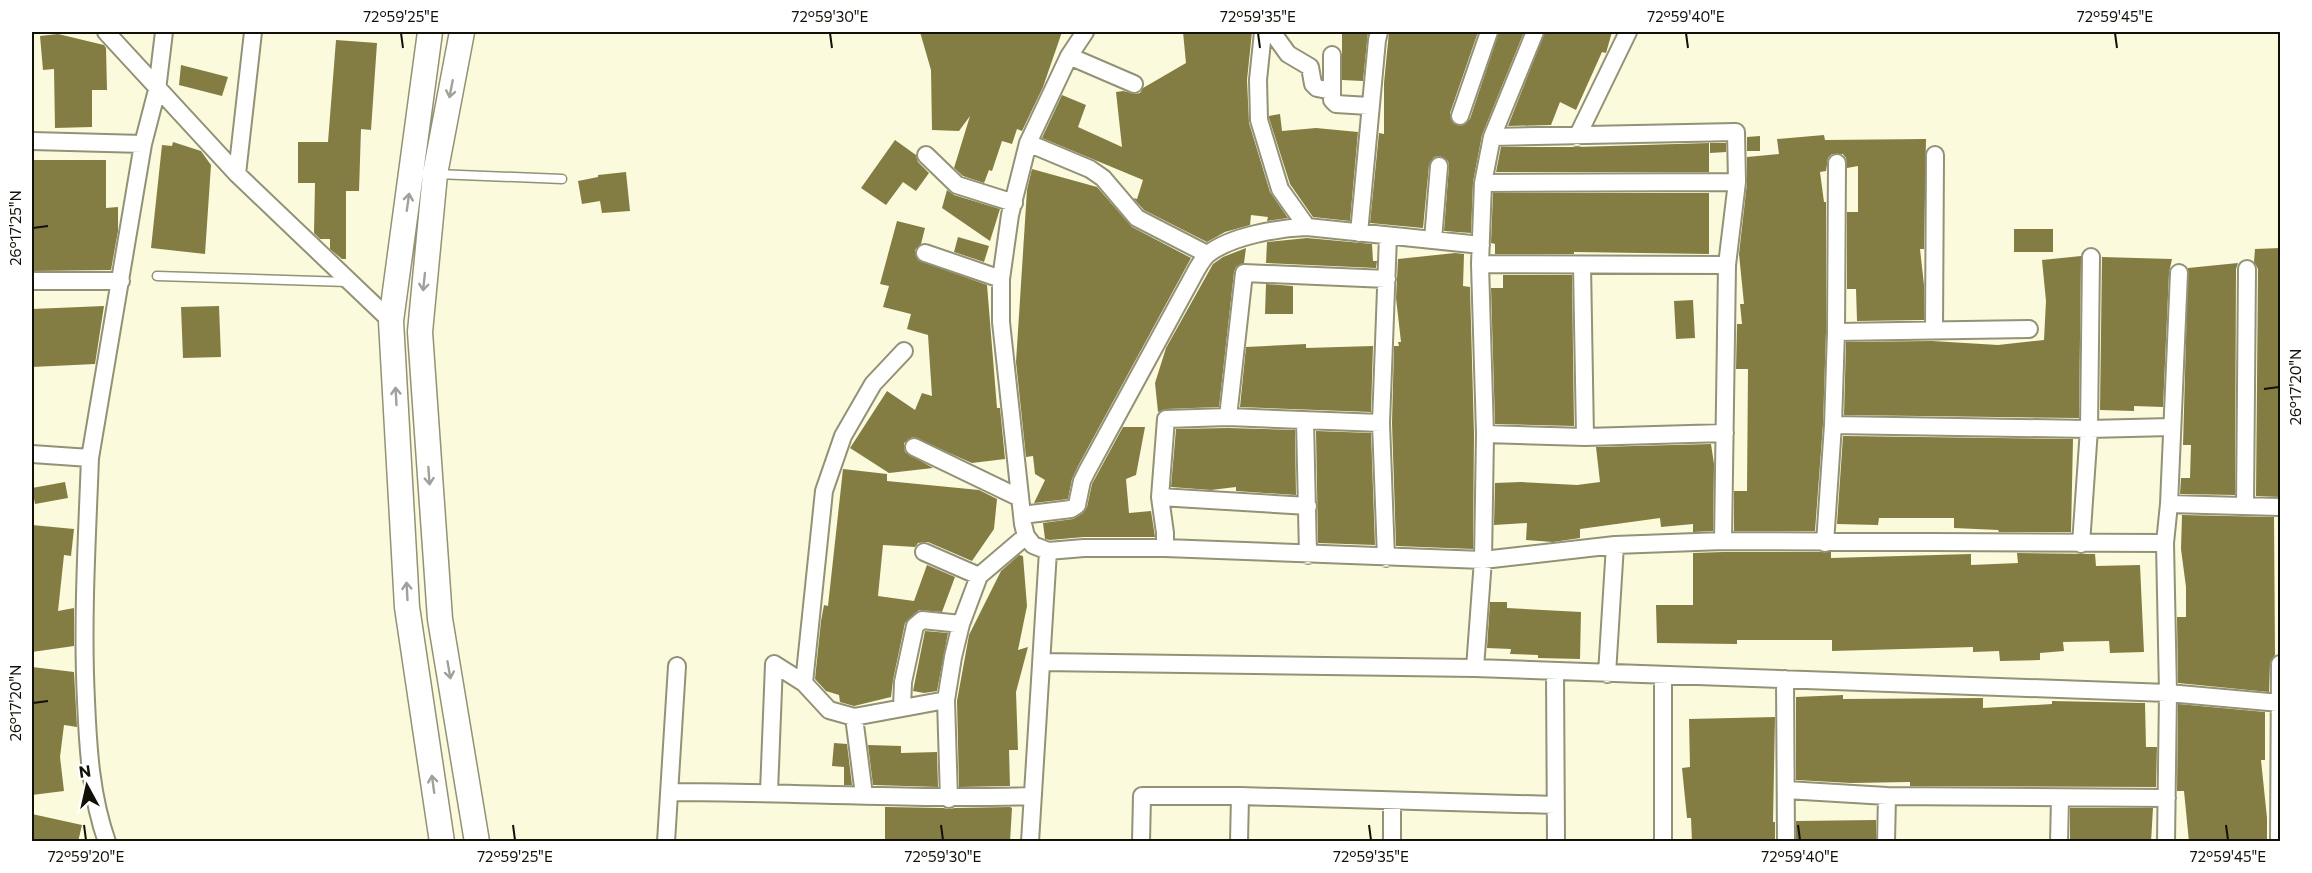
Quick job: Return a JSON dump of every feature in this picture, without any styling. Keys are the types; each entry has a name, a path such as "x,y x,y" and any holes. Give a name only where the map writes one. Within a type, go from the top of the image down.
{"main road":[{"path":"430,32 391,321 407,607 442,842"},
{"path":"462,32 435,174 420,332 440,620 477,842"}],"street":[{"path":"105,32 237,174 391,321"},
{"path":"107,842 98,817 88,750 84,648 90,458 143,144 158,90 164,32"},
{"path":"237,174 253,32"},
{"path":"1085,32 1069,56 1028,143 1014,203 1001,279 1001,322 1022,515 1026,536 1033,545 1048,552 1084,548 1165,548 1483,560 1615,545 1723,542 2165,543"},
{"path":"1263,32 1258,80 1259,120 1280,189 1307,227"},
{"path":"1272,32 1288,54 1310,67 1313,84 1317,88 1332,91"},
{"path":"1359,233 1379,32"},
{"path":"1460,116 1489,32"},
{"path":"1475,668 1483,560 1485,434 1480,264 1484,183 1492,137 1535,32"},
{"path":"1577,137 1628,32"},
{"path":"1332,55 1332,100 1336,104 1370,106"},
{"path":"1069,56 1134,84"},
{"path":"1492,137 1736,132 1737,182 1727,266 1723,542"},
{"path":"32,141 143,144"},
{"path":"1028,143 1090,169 1103,178 1137,218 1207,254"},
{"path":"926,155 957,184 1014,203"},
{"path":"1934,329 1935,155"},
{"path":"1825,543 1833,425 1836,332 1837,163"},
{"path":"1433,240 1439,166"},
{"path":"1484,183 1737,182"},
{"path":"1022,515 1071,509 1077,505 1082,481 1087,471 1197,268 1207,254 1231,241 1288,228 1307,227 1388,237 1481,244"},
{"path":"1386,558 1382,423 1388,237"},
{"path":"925,253 1001,279"},
{"path":"2081,544 2089,429 2091,257"},
{"path":"1480,264 1727,266"},
{"path":"1581,265 1585,437"},
{"path":"2245,506 2247,269"},
{"path":"1228,417 1244,273 1386,279"},
{"path":"2166,842 2168,693 2165,543 2169,504 2180,273"},
{"path":"32,281 121,281"},
{"path":"1836,332 2029,329"},
{"path":"804,682 824,491 843,435 873,384 904,351"},
{"path":"1165,548 1160,497 1166,419 1228,417 1382,423"},
{"path":"1305,421 1308,555"},
{"path":"1833,425 2089,429 2171,427"},
{"path":"1485,434 1585,437 1725,433"},
{"path":"914,447 1020,498"},
{"path":"32,454 90,458"},
{"path":"1160,497 1308,506"},
{"path":"2169,504 2280,507"},
{"path":"949,799 946,700 952,657 961,624 979,576 1026,536"},
{"path":"1607,674 1615,545"},
{"path":"924,552 979,576"},
{"path":"1030,842 1048,552"},
{"path":"902,708 903,682 915,626 922,620 961,624"},
{"path":"1042,662 1475,668 2168,693 2280,703"},
{"path":"769,792 774,664 804,682 829,710 854,717 946,700"},
{"path":"2279,842 2280,664"},
{"path":"666,842 677,666"},
{"path":"1555,672 1556,842"},
{"path":"1663,676 1664,842"},
{"path":"1785,679 1786,842"},
{"path":"854,717 864,795"},
{"path":"1786,790 1887,796 2168,798"},
{"path":"670,792 769,792 949,799 1033,796"},
{"path":"1142,842 1142,796 1240,796 1556,805"},
{"path":"1239,842 1240,796"},
{"path":"1886,842 1887,796"},
{"path":"2059,842 2060,799"},
{"path":"1392,801 1392,842"}],"lane":[{"path":"435,174 562,179"},
{"path":"157,276 350,282"}],"building":[{"path":"920,32 1062,32 1043,87 1022,131 1017,129 1012,144 1002,141 992,171 989,170 984,183 963,176 954,168 970,116 959,131 932,130 931,70"},
{"path":"1183,32 1252,32 1247,80 1249,123 1270,192 1288,218 1267,221 1268,217 1251,215 1250,225 1225,232 1207,242 1144,210 1133,198 1137,199 1143,180 1042,138 1062,95 1086,105 1078,127 1122,147 1116,92 1140,93 1143,88 1186,63"},
{"path":"1342,32 1368,32 1363,81 1342,80"},
{"path":"1389,32 1478,32 1450,113 1453,123 1461,126 1470,119 1499,32 1524,32 1482,135 1473,182 1471,233 1444,231 1449,166 1448,161 1440,156 1434,157 1429,165 1423,228 1370,223 1379,133 1384,134 1384,83"},
{"path":"1545,32 1612,32 1606,53 1602,52 1576,110 1560,102 1551,125 1508,126"},
{"path":"58,34 104,45 106,48 107,90 92,90 92,127 55,128 54,69 43,70 40,36"},
{"path":"336,40 377,43 371,130 361,129 359,191 346,191 346,259 342,259 330,249 330,239 320,239 314,233 315,183 298,183 298,142 328,142"},
{"path":"181,65 228,77 222,96 179,85"},
{"path":"1280,114 1282,131 1316,128 1358,132 1350,221 1313,217 1290,184 1269,118 1269,116"},
{"path":"1824,135 1825,140 1926,139 1924,249 1920,249 1924,285 1924,320 1857,321 1856,289 1847,289 1847,212 1858,212 1858,166 1847,168 1843,154 1832,154 1828,158 1826,171 1820,172 1824,202 1826,202 1826,332 1823,424 1815,531 1734,531 1734,491 1747,491 1748,369 1736,369 1737,324 1742,324 1740,304 1744,304 1739,254 1747,183 1747,157 1779,154 1777,139"},
{"path":"1760,136 1760,151 1747,151 1747,137"},
{"path":"895,140 916,155 918,162 929,173 916,191 903,182 886,205 861,188"},
{"path":"173,142 201,151 211,165 205,254 151,248 162,145 172,146"},
{"path":"1709,143 1709,172 1496,172 1501,147"},
{"path":"1710,143 1726,143 1726,152 1710,153"},
{"path":"32,160 106,160 106,208 118,207 118,231 111,270 32,271"},
{"path":"1032,169 1097,187 1132,227 1191,258 1078,466 1072,479 1068,499 1034,503 1045,480 1035,474 1033,456 1026,457 1016,362 1027,190"},
{"path":"626,172 630,211 602,213 600,201 582,204 578,181 598,177 598,175"},
{"path":"947,190 954,195 1000,209 990,241 942,208"},
{"path":"1493,193 1709,193 1709,254 1574,252 1574,254 1495,254 1495,244 1491,243"},
{"path":"897,221 925,228 921,244 915,250 918,260 987,285 997,408 1000,408 1005,459 972,463 913,437 904,443 905,452 933,468 889,473 850,448 887,391 915,410 922,393 932,396 928,335 907,329 911,314 883,307 889,286 880,284"},
{"path":"2014,229 2053,229 2053,252 2014,252"},
{"path":"958,237 989,246 984,262 954,252"},
{"path":"1307,238 1372,244 1373,261 1377,261 1376,268 1266,263 1267,242"},
{"path":"1246,248 1244,263 1236,267 1234,272 1219,407 1166,409 1158,412 1155,383 1166,348 1213,264 1223,257"},
{"path":"2280,248 2280,497 2256,496 2258,269 2254,262 2255,249"},
{"path":"1464,254 1463,286 1470,287 1474,434 1473,549 1396,546 1392,423 1394,346 1399,346 1398,342 1401,342 1396,298 1398,259"},
{"path":"2081,256 2079,418 1844,415 1846,342 1932,341 1998,345 2044,340 2046,301 2042,260"},
{"path":"2102,257 2172,259 2169,273 2163,407 2134,406 2134,411 2100,410"},
{"path":"2238,263 2236,269 2235,495 2180,494 2181,478 2190,478 2191,445 2183,445 2188,268"},
{"path":"1503,275 1572,275 1574,426 1495,424 1491,288 1503,288"},
{"path":"1266,284 1293,286 1293,314 1265,314"},
{"path":"1693,300 1695,338 1676,339 1674,301"},
{"path":"104,306 95,364 32,367 32,309"},
{"path":"219,306 221,357 183,358 181,307"},
{"path":"1306,344 1306,348 1373,346 1371,412 1240,407 1246,347"},
{"path":"1123,427 1145,427 1136,475 1126,479 1129,513 1151,511 1155,537 1045,539 1043,523 1073,519 1083,513 1087,507 1092,484"},
{"path":"1176,429 1295,430 1296,495 1236,491 1236,487 1211,490 1171,487"},
{"path":"1316,431 1371,433 1375,545 1318,543"},
{"path":"1843,436 2073,439 2071,532 1999,532 1998,530 1954,528 1954,518 1879,518 1878,525 1837,524"},
{"path":"1711,444 1714,464 1713,531 1693,532 1693,524 1661,527 1660,518 1580,529 1580,538 1553,542 1526,540 1527,523 1494,525 1495,483 1577,485 1600,482 1596,447"},
{"path":"843,469 887,474 887,481 979,490 997,499 994,529 972,561 928,542 918,543 915,547 883,545 878,596 914,601 927,565 955,577 942,612 919,610 905,623 891,697 854,706 840,702 839,695 826,691 815,679 821,621 824,605 828,606"},
{"path":"65,482 68,498 35,504 32,488"},
{"path":"2182,515 2274,517 2275,655 2270,663 2269,692 2178,683 2177,617 2186,617 2186,587 2181,549"},
{"path":"32,525 74,529 71,556 64,555 58,611 74,608 74,646 32,652"},
{"path":"1831,552 1831,558 1971,554 1971,565 2018,563 2017,553 2095,554 2096,566 2140,565 2144,652 2110,653 2109,641 2063,642 2064,651 2040,653 2040,660 2000,661 1999,651 1973,652 1973,647 1832,651 1832,640 1737,640 1737,644 1657,643 1656,605 1693,605 1693,553"},
{"path":"1019,555 1023,556 1027,606 1018,650 1028,647 1016,692 1018,750 1009,750 1010,786 959,787 957,701 969,635 1001,571"},
{"path":"1490,602 1507,602 1507,608 1581,612 1580,659 1538,658 1538,655 1510,654 1511,649 1487,648"},
{"path":"925,631 948,633 937,691 924,693 913,691"},
{"path":"32,667 74,672 77,727 64,725 60,757 64,791 32,795"},
{"path":"1843,695 1843,699 1983,698 1983,708 2052,704 2052,701 2145,703 2146,747 2157,747 2156,787 1910,786 1910,782 1851,783 1796,780 1796,697"},
{"path":"2178,704 2265,712 2265,760 2261,760 2267,842 2189,842 2184,791 2177,791"},
{"path":"1775,717 1773,822 1775,822 1775,842 1692,842 1691,818 1687,818 1682,768 1690,767 1689,719"},
{"path":"834,743 847,744 852,785 844,785 844,767 832,766"},
{"path":"868,745 901,746 901,753 937,752 938,787 873,785"},
{"path":"885,807 949,809 1010,807 1012,808 1010,842 885,842"},
{"path":"2070,808 2153,808 2151,842 2070,842"},
{"path":"32,814 82,825 78,842 32,842"},
{"path":"1876,820 1876,842 1796,842 1796,821"}]}
